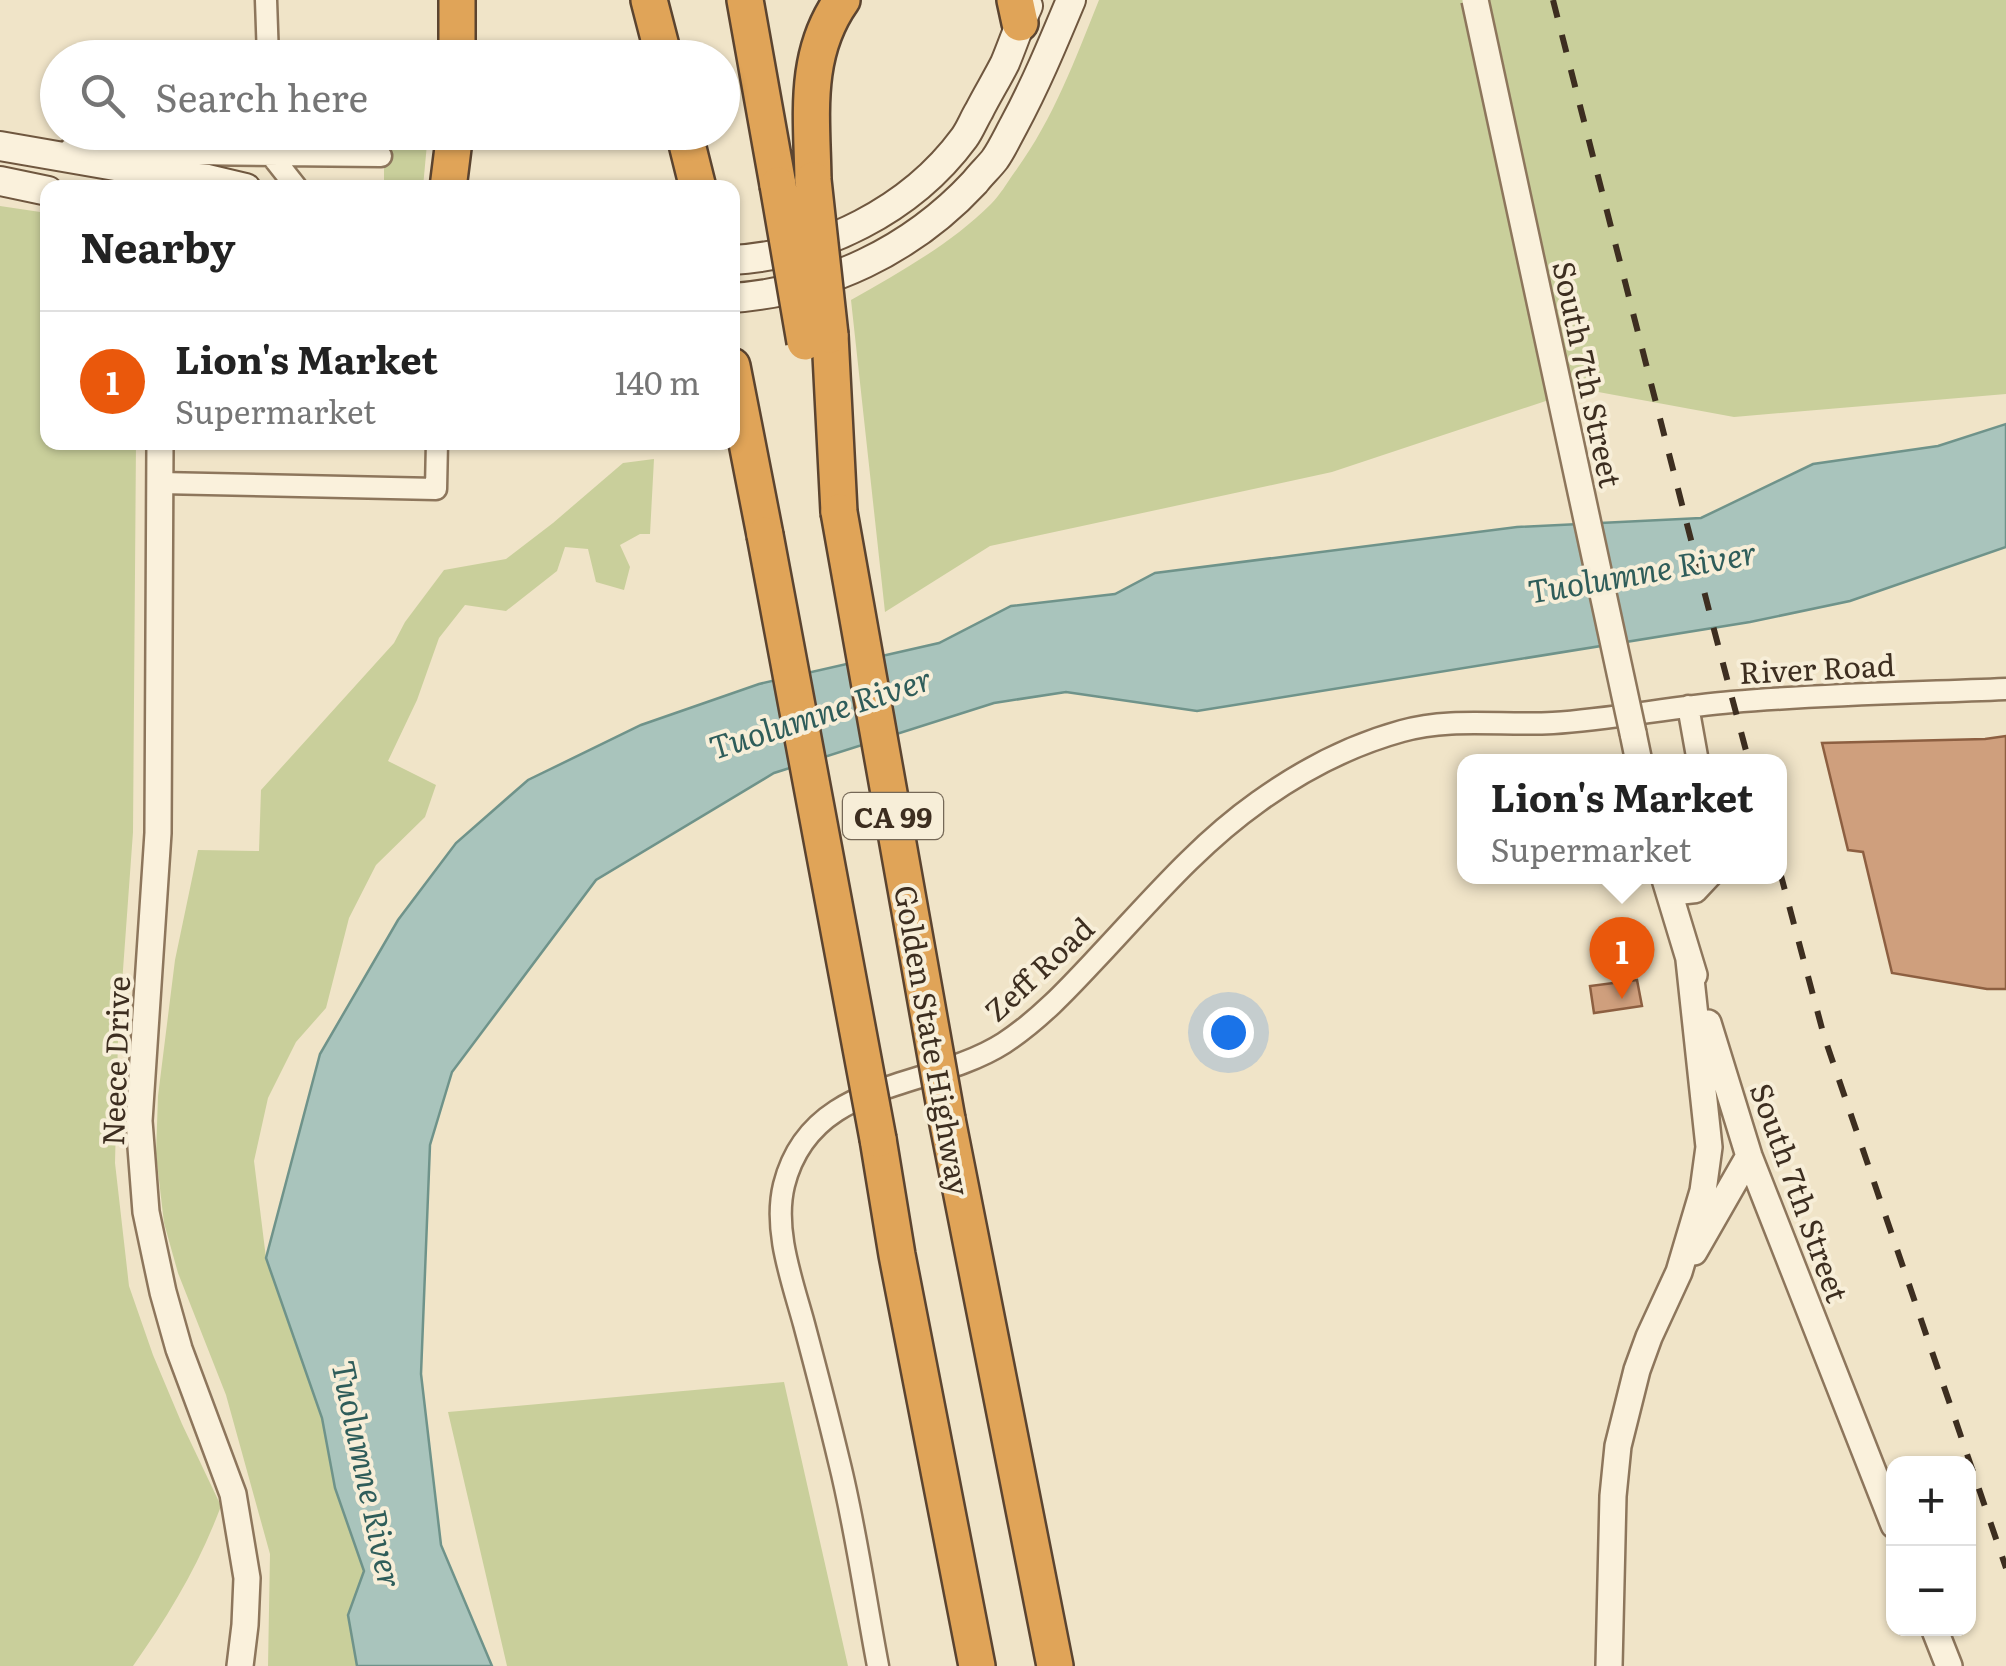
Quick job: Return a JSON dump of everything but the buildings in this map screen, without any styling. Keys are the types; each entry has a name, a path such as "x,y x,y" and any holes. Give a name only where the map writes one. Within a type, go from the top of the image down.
{"highway":[{"path":"457,0 457,40"},
{"path":"649,0 659,40"},
{"path":"665,0 672,40"},
{"path":"745,0 778,185 818,339"},
{"path":"818,339 813,65 842,0"},
{"path":"449,180 453,150"},
{"path":"690,150 697,180"},
{"name":"Golden State Highway","path":"818,339 839,512 947,1119 1055,1666"},
{"name":"CA 99","path":"740,407 977,1666"}],"main road":[{"path":"740,297 773,293 843,274 900,245 951,207 995,159 1038,81 1071,0"},
{"path":"740,259 828,240 907,196 925,180 964,137 1004,64 1022,8"},
{"path":"8,147 161,180"},
{"path":"187,180 212,180"},
{"path":"0,181 40,189"}],"street":[{"path":"266,0 267,40"},
{"name":"South 7th Street","path":"1475,0 1637,754"},
{"path":"8,147 40,148"},
{"path":"116,150 381,156"},
{"path":"271,150 292,180"},
{"path":"167,180 188,154"},
{"name":"Neece Drive","path":"160,450 158,832 140,1140 146,1212 163,1292 179,1348 233,1494 247,1578 240,1666"},
{"path":"160,484 436,490 437,450"},
{"name":"River Road","path":"1688,706 1802,696 2006,690"},
{"path":"1688,706 1697,754"},
{"name":"Zeff Road","path":"878,1666 850,1508 782,1233 782,1190 795,1155 810,1134 854,1100 970,1058 1016,1035 1061,996 1221,830 1260,800 1333,758 1406,730 1442,724 1552,723 1688,706"},
{"path":"1666,886 1696,892 1704,884"},
{"name":"South 7th Street","path":"1666,886 1749,1156 1886,1504"},
{"path":"1608,1666 1618,1446 1643,1354 1679,1272 1702,1191 1709,1147 1689,960"},
{"path":"1679,1272 1749,1156"},
{"path":"1937,1636 1949,1666"}],"green space":[{"path":"1099,0 2006,0 2006,394 1734,417 1582,389 1332,472 990,546 885,612 851,300 942,245 997,197 1052,111"},
{"path":"384,150 426,150 424,180 384,180"},
{"path":"0,206 40,212 40,450 136,450 133,832 118,1039 115,1163 129,1286 153,1355 221,1506 182,1589 133,1666 0,1666"},
{"path":"654,459 650,534 640,534 620,545 630,567 624,590 596,582 588,549 565,547 557,571 506,611 465,605 439,638 417,700 388,761 436,785 425,817 376,865 349,918 326,1008 296,1042 268,1098 254,1161 266,1258 322,1418 335,1488 364,1571 348,1615 357,1666 268,1666 270,1554 226,1395 178,1273 164,1223 156,1154 158,1096 175,960 198,850 259,851 261,790 394,643 444,570 506,559 623,463"},
{"path":"784,1382 848,1666 507,1666 448,1412"}],"water":[{"name":"Tuolumne River","path":"2006,424 2006,547 1850,601 1750,622 1197,711 1066,692 994,703 774,773 596,880 452,1072 430,1145 421,1374 441,1545 492,1666 357,1666 348,1615 364,1571 335,1488 322,1418 266,1258 320,1054 398,920 456,843 528,780 641,725 759,684 939,643 1011,606 1115,594 1155,573 1517,527 1701,518 1813,464 1938,446"}],"railway":[{"path":"1553,0 1747,754"},
{"path":"1783,884 1824,1036 2006,1568"}],"place":[{"name":"Lion's Market","path":"1622,999"}]}
